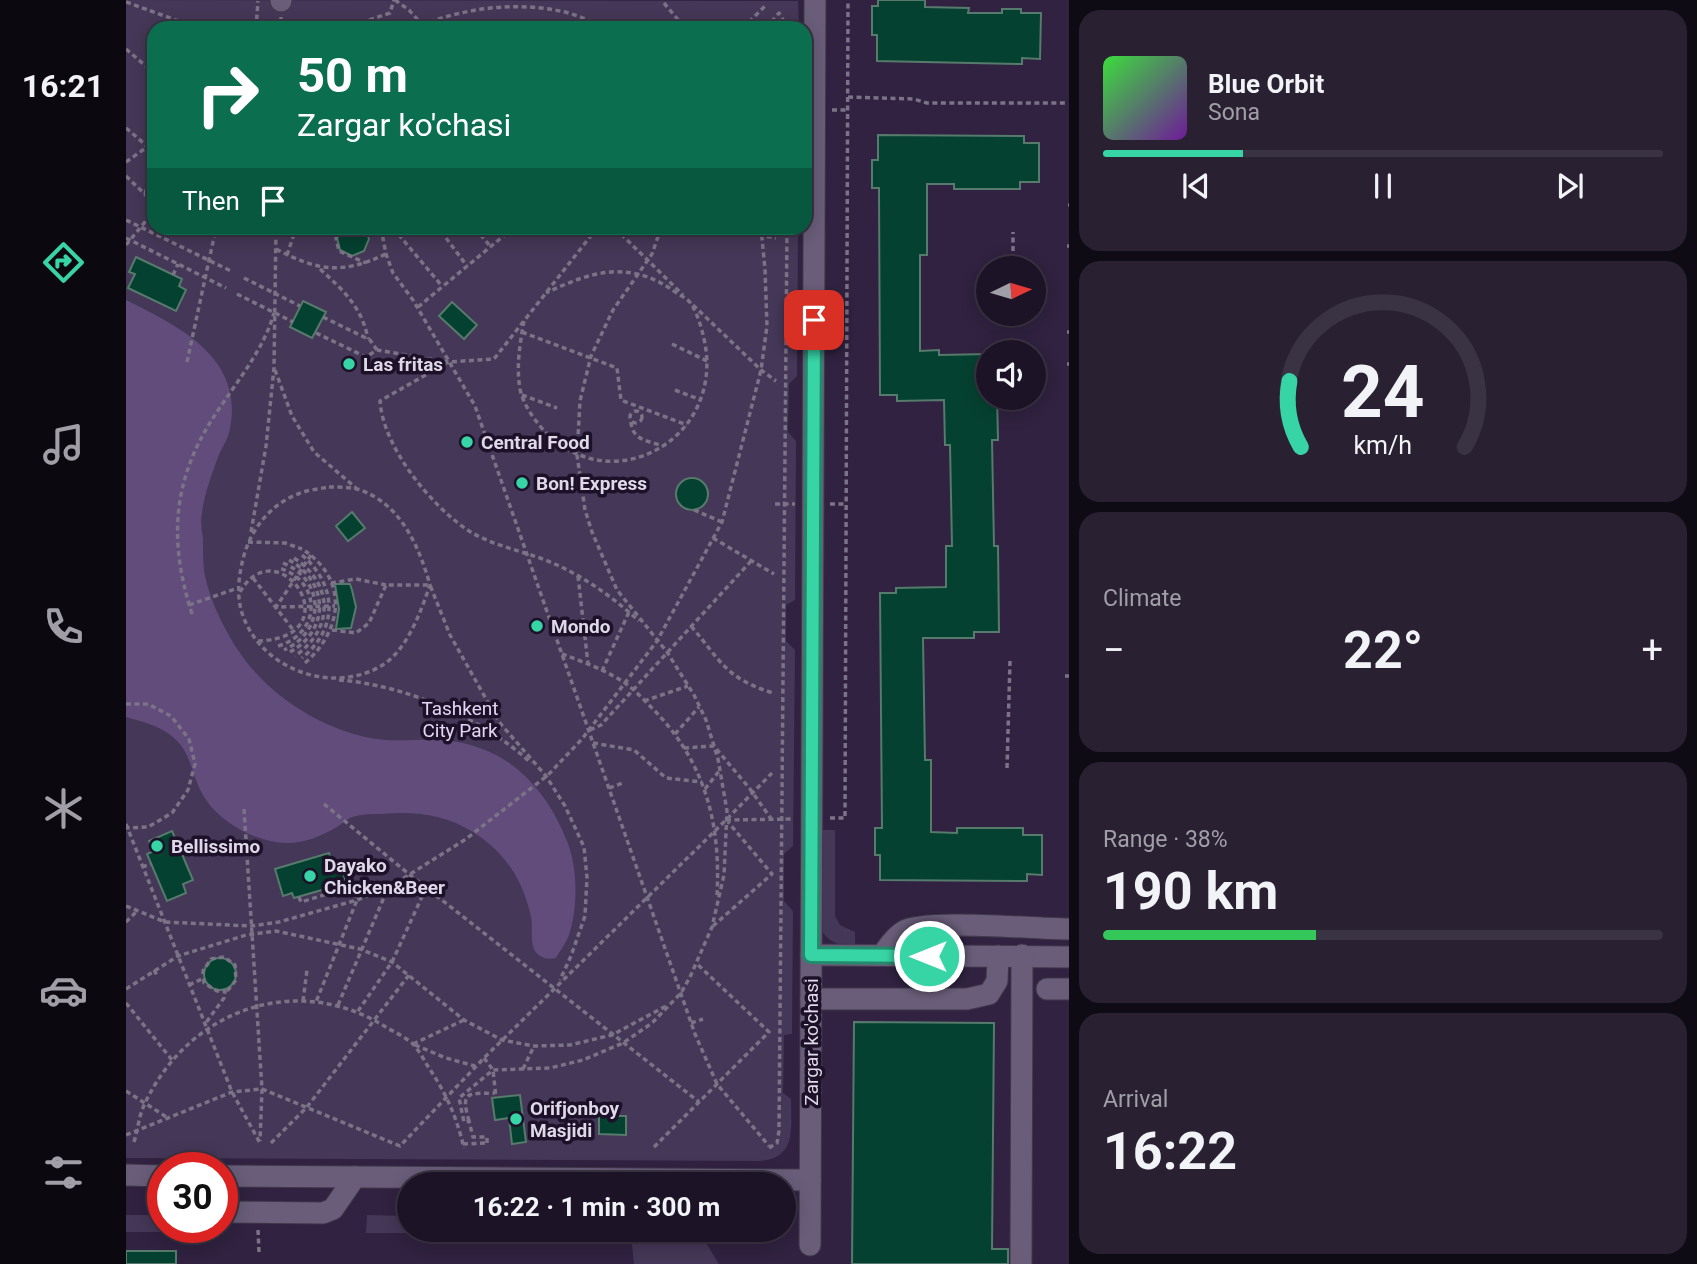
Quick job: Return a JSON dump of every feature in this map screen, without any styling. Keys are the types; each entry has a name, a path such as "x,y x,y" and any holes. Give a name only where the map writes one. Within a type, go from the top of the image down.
{"street":[{"name":"Zargar ko'chasi","path":"810,1255 815,0"},
{"path":"882,955 894,938 906,929 931,926 1069,929"},
{"path":"811,955 1069,957"},
{"path":"810,999 967,999 989,994 997,981 998,956"},
{"path":"1021,1264 1022,956"},
{"path":"1047,989 1069,989"},
{"path":"126,1175 147,1176"},
{"path":"238,1176 810,1180"},
{"path":"238,1212 323,1213 333,1209 355,1177"}],"path":[{"path":"366,21 390,13 394,0 419,21"},
{"path":"726,820 845,818 848,0"},
{"path":"257,21 258,1"},
{"path":"126,2 179,21"},
{"path":"664,4 679,21"},
{"path":"750,21 767,4"},
{"path":"438,21 463,12 520,6 562,11 588,21"},
{"path":"772,21 779,13 784,21"},
{"path":"126,48 147,65"},
{"path":"848,97 914,99 927,103 1068,103"},
{"path":"126,128 147,147 126,162"},
{"path":"126,176 145,194 147,187"},
{"path":"147,219 127,241 226,288"},
{"path":"126,220 147,230"},
{"path":"1013,232 1013,256"},
{"path":"156,235 233,272"},
{"path":"187,362 215,235"},
{"path":"276,235 274,368 266,446 238,588 242,613 249,629 268,653 294,670 324,678 368,682 411,695 474,722 513,746 546,776"},
{"path":"287,255 292,235"},
{"path":"338,235 340,251 366,263"},
{"path":"383,235 393,273 417,308 475,407 691,1023 717,1084 769,1147 774,1146 779,1138 787,235"},
{"path":"399,235 442,286"},
{"path":"481,235 490,246"},
{"path":"417,308 502,235"},
{"path":"316,333 366,356 377,350 448,362 494,359 592,235"},
{"path":"622,235 761,370 776,381"},
{"path":"468,1121 464,1122 459,1098 493,1070 550,1068 583,1060 623,1043 652,1023 681,993 712,927 724,875 726,820 714,746 699,706 667,652 617,590 585,510 577,455 580,401 591,358 613,310 648,261 658,235"},
{"path":"757,235 776,238"},
{"path":"126,906 165,922 251,926 279,922 357,900 388,888 466,839 546,776 589,731 657,640 722,522 761,370 767,326 762,236"},
{"path":"446,238 467,266"},
{"path":"276,249 318,268 332,269 366,263 386,254"},
{"path":"173,275 178,264"},
{"path":"318,268 351,298 368,339 377,350"},
{"path":"524,321 518,355 522,395 531,415 551,439 577,455 623,461 639,458 663,446 687,425 701,400 707,361 705,343 691,303 658,281 637,274 613,271 588,274 546,293"},
{"path":"244,278 300,306"},
{"path":"285,298 287,293"},
{"path":"237,294 293,322"},
{"path":"192,614 179,562 178,506 195,447 259,348 274,313"},
{"path":"323,317 368,339"},
{"path":"522,332 617,368 621,400 639,410 687,425"},
{"path":"672,344 707,361"},
{"path":"356,360 358,353"},
{"path":"448,362 380,401 381,413 398,455 431,498 470,531 578,576 604,591 648,630"},
{"path":"274,368 292,416 314,452 356,488 388,506 409,530 450,635 499,722 546,776 565,806 584,847 587,878 585,916 571,956 556,987"},
{"path":"675,390 701,400"},
{"path":"522,395 557,408"},
{"path":"631,422 641,420 639,410"},
{"path":"639,410 630,415 632,431 636,437 663,446"},
{"path":"250,535 270,510 298,494 329,487 356,488"},
{"path":"694,510 722,522"},
{"path":"713,538 774,573"},
{"path":"248,542 285,542 312,555 331,583 335,607 332,630"},
{"path":"258,641 284,638 294,631 302,619 305,606 301,570 303,552"},
{"path":"276,607 312,555"},
{"path":"292,559 316,587 325,630 295,656"},
{"path":"589,731 601,725 752,560"},
{"path":"283,563 301,570"},
{"path":"279,568 319,572 324,583 316,625 305,646"},
{"path":"239,594 247,582 264,573 282,574 301,570"},
{"path":"301,570 307,589 320,606"},
{"path":"578,576 588,664"},
{"path":"253,578 305,646"},
{"path":"331,583 356,579 386,585 430,585"},
{"path":"290,652 332,630 356,633 369,623 386,585"},
{"path":"324,678 355,677 383,665 404,642 419,616 430,585"},
{"path":"189,605 238,588"},
{"path":"303,660 307,624 320,606"},
{"path":"276,607 335,607"},
{"path":"602,671 629,612"},
{"path":"691,626 732,676 751,687 773,693"},
{"path":"278,646 287,643 305,646"},
{"path":"284,650 305,646"},
{"path":"562,654 625,683 675,734 684,748 705,789 715,830 719,863 716,904"},
{"path":"1007,768 1010,661"},
{"path":"644,701 688,686"},
{"path":"126,704 148,704 171,716 189,740 195,764 188,790 172,813 148,827 127,827 232,1092 260,1143 262,1089 244,809"},
{"path":"675,734 699,706"},
{"path":"593,743 634,750 666,778 702,782"},
{"path":"714,746 772,820"},
{"path":"684,748 714,746"},
{"path":"705,789 720,770"},
{"path":"126,1135 232,1092 262,1089 400,1146 475,1066 772,773"},
{"path":"608,788 623,783"},
{"path":"324,804 426,888 556,987 612,1035 699,1102"},
{"path":"712,927 772,874 726,820"},
{"path":"142,867 151,864"},
{"path":"299,897 301,902 353,886 356,889 357,900 316,1002"},
{"path":"338,1006 388,888"},
{"path":"359,1011 392,962 426,888"},
{"path":"126,922 136,911"},
{"path":"126,989 178,956 251,934 276,931 360,949 392,962 464,1020 502,1040 534,1046 570,1045 612,1035 672,1002"},
{"path":"224,957 235,965 236,980 228,990 217,991 204,983 204,975 203,971 211,959 224,957"},
{"path":"654,1147 769,1032 696,962"},
{"path":"154,970 158,977"},
{"path":"303,1001 307,971"},
{"path":"189,985 204,975"},
{"path":"271,1143 307,1107 409,975"},
{"path":"205,1024 224,998 225,990"},
{"path":"134,1142 145,1103 172,1060 185,1046 208,1030 236,1013 256,1006 303,1001 359,1011 413,1044 446,1058 475,1066"},
{"path":"126,1003 172,1060"},
{"path":"691,1023 704,1019"},
{"path":"413,1044 464,1020"},
{"path":"413,1044 447,1096 463,1146 487,1143 487,1136 473,1137 464,1104 466,1098 472,1094 496,1095 493,1070 484,1058"},
{"path":"523,1070 534,1046"},
{"path":"126,1091 168,1118"},
{"path":"258,1228 259,1252"}],"shaded area":[{"name":"Tashkent City Park","path":"126,0 1069,0 1069,1264 126,1264"},
{"path":"126,300 187,334 219,366 228,385 232,407 229,433 208,485 201,523 204,571 211,598 239,652 257,674 281,696 309,715 339,729 379,739 444,740 466,744 505,760 521,772 547,803 571,852 576,888 574,912 568,938 556,958 544,958 534,949 531,917 518,879 503,858 473,832 440,818 393,813 354,817 323,835 300,842 284,843 264,839 241,830 211,806 198,785 185,751 173,737 154,726 126,717"}],"green space":[{"name":"Tashkent City Park","path":"126,0 798,1 799,21 147,21 147,235 798,235 797,376 789,384 788,432 796,441 795,600 786,605 786,641 795,650 793,846 784,854 784,901 793,911 792,1034 784,1035 783,1093 791,1099 791,1131 786,1148 780,1155 759,1161 238,1159 238,1152 147,1152 147,1158 126,1158"},
{"path":"821,830 835,830 835,916 840,925 855,932 855,947 836,943 821,930"},
{"path":"126,1215 147,1215 147,1232 126,1232"},
{"path":"367,1215 397,1216 397,1233 366,1233"},
{"path":"632,1242 705,1242 719,1264 634,1264"}],"building":[{"path":"878,0 925,0 925,7 969,8 968,13 1002,13 1002,9 1021,9 1021,13 1041,13 1040,59 1022,58 1022,64 877,61 877,35 872,35 872,6 878,6"},
{"path":"878,135 1024,136 1024,143 1039,143 1039,182 1020,182 1020,189 954,189 954,184 927,184 927,255 920,255 920,351 939,350 939,355 976,354 976,410 997,410 998,440 992,440 994,546 998,546 999,632 974,632 974,638 923,638 925,760 931,760 931,832 957,833 957,828 1023,828 1023,835 1042,835 1042,875 1027,874 1027,881 880,880 880,855 875,855 875,828 882,828 880,593 896,593 896,588 946,587 946,546 952,546 950,445 945,445 944,400 897,401 897,395 880,395 879,188 872,188 872,160 878,160"},
{"path":"338,235 368,235 369,239 364,251 352,256 340,250"},
{"path":"136,257 182,279 179,286 186,290 176,311 128,288 135,274 129,272"},
{"path":"303,301 326,312 312,338 290,327"},
{"path":"452,302 477,325 464,339 439,316"},
{"path":"692,478 703,483 708,494 703,505 692,510 681,505 676,494 681,483"},
{"path":"352,512 365,528 348,541 336,526"},
{"path":"335,584 350,584 356,607 351,628 336,629 339,609"},
{"path":"172,831 193,880 183,884 186,893 167,901 147,854 154,851 149,841"},
{"name":"Dayako Chicken&Beer","path":"329,853 332,864 340,861 346,883 294,898 292,893 283,896 275,869"},
{"path":"220,958 231,963 236,974 231,985 220,990 209,985 204,974 209,963"},
{"path":"854,1022 994,1023 992,1249 1008,1249 1008,1264 852,1264"},
{"name":"Orifjonboy Masjidi","path":"520,1095 526,1142 512,1144 509,1118 495,1120 492,1098"},
{"path":"599,1116 626,1116 626,1135 599,1134"},
{"path":"126,1251 176,1251 176,1264 126,1264"}],"place":[{"name":"Las fritas","path":"349,364"},
{"name":"Central Food","path":"467,442"},
{"name":"Bon! Express","path":"522,483"},
{"name":"Mondo","path":"537,626"},
{"name":"Bellissimo","path":"157,846"},
{"name":"Dayako Chicken&Beer","path":"310,876"},
{"name":"Orifjonboy Masjidi","path":"516,1119"}],"route":[{"path":"814,320 811,955 929,956"}]}
